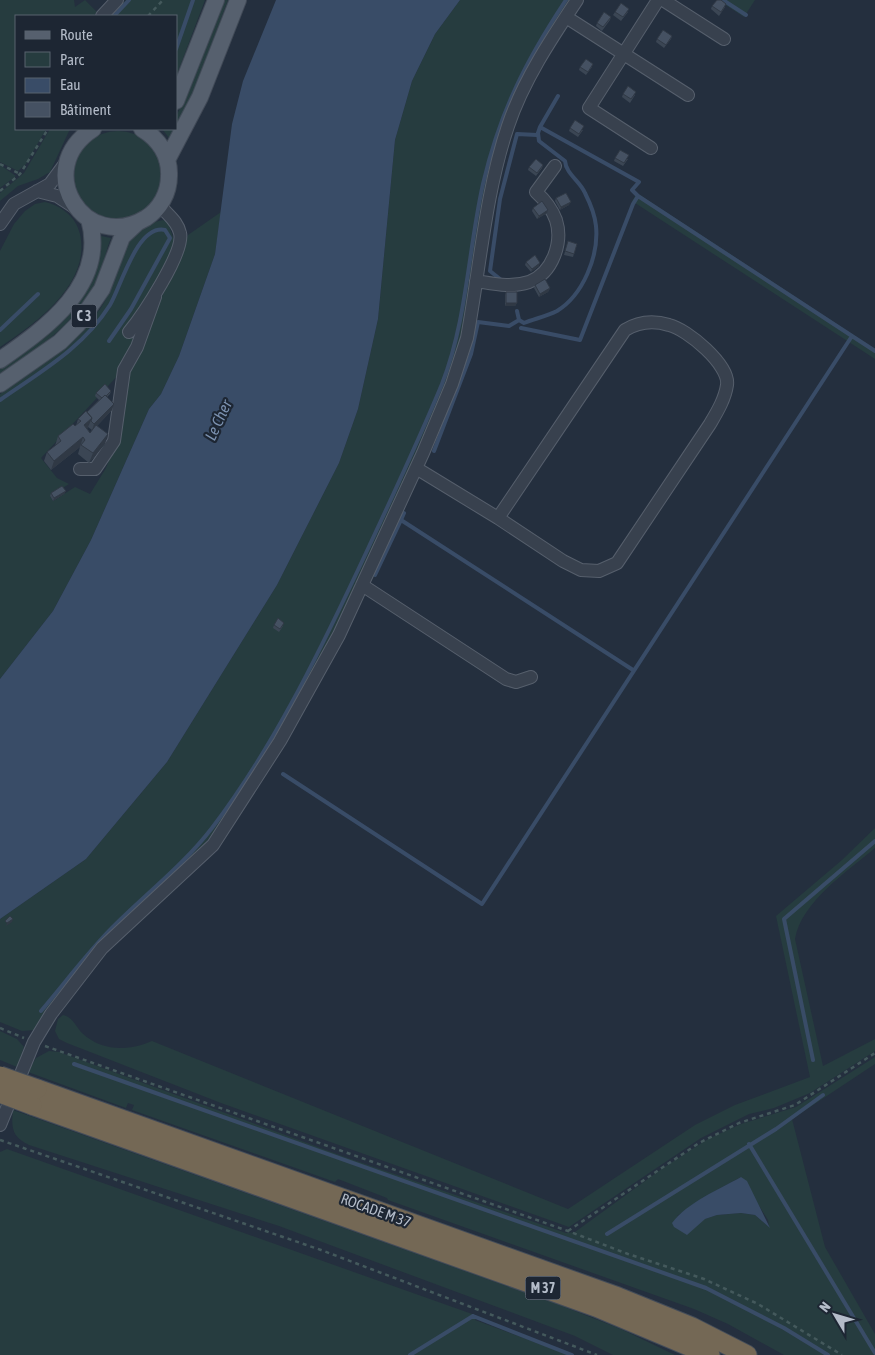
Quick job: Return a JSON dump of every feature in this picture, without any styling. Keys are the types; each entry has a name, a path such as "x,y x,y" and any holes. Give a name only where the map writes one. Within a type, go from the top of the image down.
{"highway":[{"name":"ROCADE M 37","path":"0,1076 35,1097 334,1204 618,1297 692,1327 747,1355"},
{"name":"ROCADE M 37","path":"0,1093 35,1097"},
{"name":"ROCADE M 37","path":"377,1219 710,1355"}],"main road":[{"path":"178,96 216,0"},
{"path":"168,160 194,111 238,0"},
{"path":"91,130 77,136 67,161 66,187 84,215 98,224 118,227 138,223 150,215 160,205 169,183 168,160 158,142 144,130"},
{"name":"C 3","path":"0,360 45,328 75,295 89,269 93,247 84,215"},
{"name":"C 3","path":"0,384 60,342 78,324 102,289 122,237 138,223"}],"street":[{"path":"103,15 117,0"},
{"path":"0,1125 34,1042 51,1014 102,948 213,845 280,741 339,635 416,468 461,359 467,338 495,173 508,125 534,70 577,0"},
{"path":"651,148 589,108 658,0"},
{"path":"663,0 724,39"},
{"path":"566,17 688,95"},
{"path":"0,224 14,204 45,188 56,178 67,161"},
{"path":"476,281 503,286 521,284 532,281 548,267 556,249 558,230 551,209 536,192 555,166"},
{"path":"34,192 49,192 84,215"},
{"path":"80,469 95,469 114,441 124,370 139,342 155,296 181,236 178,224 160,205"},
{"path":"129,332 155,296"},
{"path":"416,468 498,518 562,561 581,570 599,571 617,563 710,424 721,404 727,384 724,369 716,357 670,325 637,323 625,330 498,518"},
{"path":"362,585 506,679 516,682 531,677"}],"path":[{"path":"149,15 162,0"},
{"path":"0,191 20,174 47,130"},
{"path":"0,164 20,174"},
{"path":"0,1028 34,1042 628,1254 704,1279 758,1304 842,1355"},
{"path":"568,1231 658,1168 699,1143 739,1123 795,1105 875,1054"},
{"path":"0,1140 321,1250 597,1355"}],"green space":[{"path":"0,0 74,0 75,7 85,0 97,12 94,15 15,15 15,130 45,130 26,164 18,171 0,162"},
{"path":"126,0 205,0 178,72 178,15 112,15"},
{"path":"222,0 228,0 187,109 178,126 178,112"},
{"path":"460,0 572,0 509,113 464,334 437,411 338,629 292,710 226,816 207,841 35,1030 22,1031 0,1022 0,919 86,859 167,762 277,585 339,463 358,409 378,319 395,140 412,81 435,34"},
{"path":"718,0 755,0 744,17"},
{"path":"49,130 70,130 50,172 38,179 18,186 0,201 0,193 24,173"},
{"path":"163,130 176,130 172,135 169,138"},
{"path":"118,131 135,134 149,144 159,158 162,175 159,192 149,206 135,216 118,219 101,216 87,206 77,192 74,175 77,158 87,144 101,134"},
{"path":"0,165 16,176 0,188"},
{"path":"637,193 875,349 875,359 632,201"},
{"path":"45,202 62,209 72,217 78,228 81,252 77,269 69,285 58,300 44,314 0,347 0,251 14,224 25,211 35,204"},
{"path":"221,212 215,254 179,356 161,394 149,409 91,540 53,611 0,679 0,394 53,356 89,322 100,309 113,283 122,256 128,244 137,233 148,225 163,220 168,223 174,240 172,253 121,372 41,458 57,478 69,484 50,496 53,501 75,487 90,494 106,468 123,424 129,374 188,235"},
{"path":"101,236 111,238 100,275 86,300 76,313 52,336 0,376 0,367 21,353 99,253"},
{"path":"875,828 875,848 839,877 816,900 806,912 799,925 795,939 823,1066 875,1039 875,1051 810,1093 774,1108 749,1114 701,1138 569,1227 221,1103 67,1043 59,1039 55,1031 58,1019 63,1015 72,1020 82,1033 90,1039 107,1047 134,1047 152,1041 568,1209 695,1125 735,1105 810,1077 776,916 842,860"},
{"path":"0,1031 17,1039 24,1047 17,1067 0,1060"},
{"path":"49,1051 59,1052 345,1157 566,1233 575,1232 663,1168 708,1139 741,1124 796,1107 875,1057 875,1064 792,1119 825,1247 875,1334 875,1355 784,1355 728,1324 694,1309 388,1200 338,1179 335,1182 132,1110 134,1105 128,1103 126,1108 28,1072 36,1058","holes":["741,1177 768,1220 769,1227 755,1215 741,1213 717,1215 705,1219 677,1216 704,1197"]},
{"path":"13,1110 557,1304 621,1329 675,1355 613,1355 575,1336 279,1226 29,1145 19,1139 14,1131 12,1122"},
{"path":"7,1149 475,1315 479,1317 475,1320 569,1355 0,1355 0,1152"}],"water":[{"name":"Le Cher","path":"276,0 460,0 435,34 412,81 395,140 378,319 358,409 339,463 277,585 167,762 86,859 0,919 0,679 53,611 91,540 149,409 161,394 179,356 215,254 232,124 243,81"},
{"path":"741,1177 747,1181 770,1228 755,1215 741,1213 717,1215 705,1219 687,1235 674,1227 672,1223 686,1209"}],"building":[{"path":"717,0 721,0 726,4 721,12 712,6"},
{"path":"621,3 629,9 623,17 615,12"},
{"path":"604,12 611,17 603,27 597,23"},
{"path":"663,30 672,36 666,45 657,39"},
{"path":"586,59 593,64 588,72 580,67"},
{"path":"628,86 636,92 631,99 623,94"},
{"path":"575,120 584,126 579,134 570,128"},
{"path":"620,150 629,155 624,163 615,158"},
{"path":"536,159 543,165 537,173 529,167"},
{"path":"566,193 571,202 561,207 556,198"},
{"path":"542,201 548,210 539,216 533,208"},
{"path":"568,241 577,244 574,254 565,251"},
{"path":"535,255 540,263 532,269 526,262"},
{"path":"545,279 550,288 540,294 535,285"},
{"path":"506,292 517,292 517,303 506,303"},
{"path":"105,384 111,391 102,398 96,393"},
{"path":"105,395 114,404 94,424 87,412"},
{"path":"86,411 92,418 84,425 90,433 96,425 108,434 93,453 81,445 85,440 83,437 54,461 47,452 61,441 58,436 73,424 75,426 81,421 78,419"},
{"path":"62,486 66,491 54,498 51,493"},
{"path":"278,618 284,623 280,629 274,625"},
{"path":"10,916 13,919 7,923 5,921"}],"waterway":[{"path":"115,15 129,0"},
{"path":"178,43 193,0"},
{"path":"41,1011 109,931 188,856 212,828 254,767 292,703 390,501 442,384 457,335 478,209 497,134 526,66 566,0"},
{"path":"723,0 746,15"},
{"path":"540,127 558,96"},
{"path":"517,311 519,320 524,323 553,313 566,304 582,285 595,250 596,226 589,201 583,189 568,170 565,161 539,141 538,133 540,127 639,182 632,190 638,196 852,336"},
{"path":"500,279 490,271 500,199 517,134 537,135"},
{"path":"521,328 580,340 633,204 638,196"},
{"path":"0,400 60,358 87,334 110,305 138,246 155,231 165,230 170,238 131,309 109,341"},
{"path":"0,330 38,294"},
{"path":"434,451 471,354 478,322 509,326 519,320"},
{"path":"283,774 482,904 852,336 875,351"},
{"path":"401,520 404,513"},
{"path":"375,575 401,520 633,670"},
{"path":"813,1060 784,919 875,841"},
{"path":"74,1064 706,1288 784,1328 828,1355"},
{"path":"607,1234 776,1129 823,1095"},
{"path":"749,1144 875,1353"},
{"path":"473,1316 572,1355"},
{"path":"410,1355 473,1316"}]}
